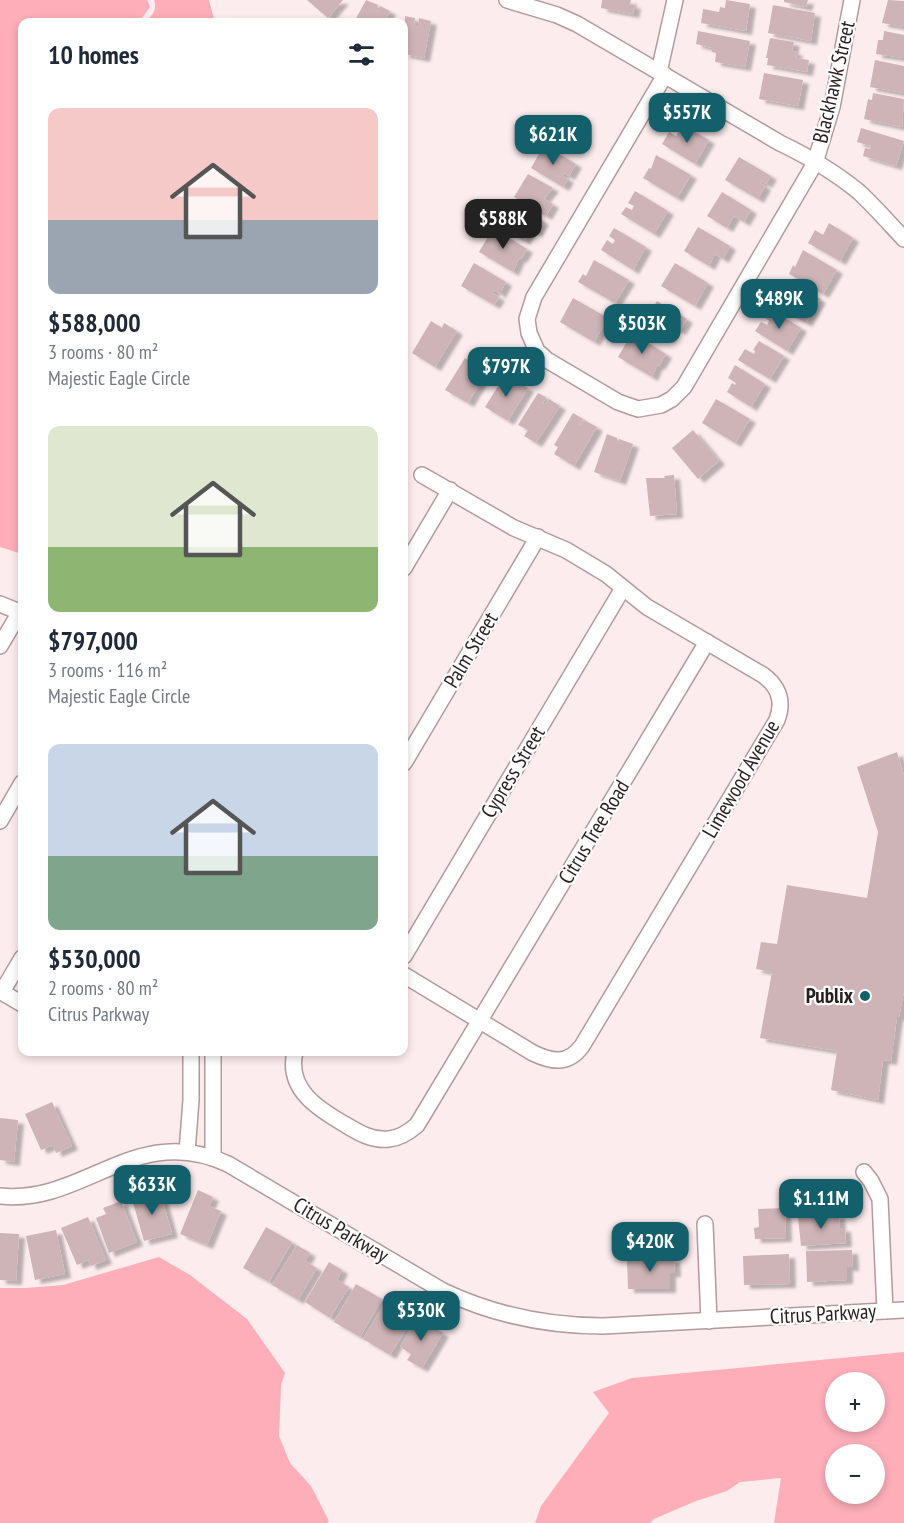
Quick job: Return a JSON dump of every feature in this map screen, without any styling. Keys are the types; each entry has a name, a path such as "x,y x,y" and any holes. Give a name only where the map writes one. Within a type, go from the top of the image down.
{"street":[{"path":"507,0 557,15 577,24 815,163 858,192 904,239"},
{"path":"662,74 675,0"},
{"name":"Blackhawk Street","path":"662,74 534,297 527,319 532,343 547,360 618,402 638,409 661,405 672,399 684,387 815,163 832,107 852,0"},
{"name":"Limewood Avenue","path":"408,977 543,1058 561,1061 570,1059 577,1053 594,1026 779,713 781,699 770,681 647,607 606,574 557,545 514,528 422,475"},
{"path":"408,561 450,490"},
{"name":"Palm Street","path":"408,756 538,537"},
{"name":"Cypress Street","path":"408,949 623,588"},
{"path":"0,604 18,612"},
{"path":"0,646 18,618"},
{"name":"Citrus Tree Road","path":"295,1056 296,1080 307,1099 324,1113 357,1132 387,1140 404,1135 417,1125 707,642"},
{"path":"0,821 18,790"},
{"path":"18,964 1,991 18,1002"},
{"path":"187,1152 191,1101 191,1056"},
{"path":"213,1056 213,1157"},
{"name":"Citrus Parkway","path":"0,1196 40,1194 133,1158 160,1152 187,1152 213,1157 242,1171 442,1291 487,1310 533,1321 580,1326 904,1310"},
{"path":"864,1172 880,1200 885,1311"},
{"path":"705,1224 709,1321"}],"shaded area":[{"path":"0,0 147,0 150,7 142,18 18,18 18,553 0,547"},
{"path":"154,0 209,0 214,18 149,18 155,10"},
{"path":"159,1257 190,1275 247,1319 285,1373 281,1385 279,1436 290,1463 311,1486 329,1521 327,1523 0,1523 0,1288 63,1285"},
{"path":"904,1352 904,1523 774,1523 781,1478 740,1482 727,1491 696,1501 654,1519 650,1523 535,1523 541,1506 609,1413 593,1392 632,1378"}],"building":[{"path":"307,0 343,0 328,18"},
{"path":"366,0 378,5 376,11 378,12 380,6 390,11 386,18 356,18"},
{"path":"602,0 631,0 630,4 635,5 633,14 601,8"},
{"path":"726,0 750,4 746,31 701,23 703,9 719,12 720,7 725,8"},
{"path":"784,0 808,0 806,7 784,2"},
{"path":"888,0 904,1 904,27 882,23"},
{"path":"773,5 815,13 811,41 768,33"},
{"path":"405,16 415,18 414,25 418,25 419,18 431,21 424,58 408,55 408,18"},
{"path":"698,31 750,41 745,67 715,62 716,53 712,52 712,48 696,44"},
{"path":"884,31 904,35 904,58 876,54 878,40 883,40"},
{"path":"770,38 794,42 792,51 797,52 796,58 809,60 807,72 767,65"},
{"path":"875,60 904,66 904,93 870,87"},
{"path":"764,73 803,80 798,106 759,99"},
{"path":"873,93 904,99 902,127 864,119 868,99 872,100"},
{"path":"683,125 709,140 695,164 662,144 669,132 676,136"},
{"path":"861,128 904,141 896,166 863,156 865,148 870,149 871,146 857,142"},
{"path":"544,145 576,164 569,176 563,173 562,175 568,179 563,187 531,168"},
{"path":"656,155 691,175 677,198 643,178 649,168 651,169"},
{"path":"739,157 771,176 766,184 761,181 760,183 765,186 758,199 725,180"},
{"path":"528,174 553,188 544,199 553,204 546,216 514,197"},
{"path":"635,191 668,211 654,234 621,214 626,207 632,210 634,206 628,203"},
{"path":"722,192 751,210 744,222 734,216 727,228 707,216"},
{"path":"513,203 543,221 536,233 527,228 529,232 524,241 499,226"},
{"path":"829,223 853,238 840,261 808,243 815,230 823,235"},
{"path":"698,227 730,246 723,259 715,254 709,266 684,251"},
{"path":"493,228 527,249 521,259 519,258 513,272 479,252"},
{"path":"614,228 646,247 633,270 601,250 607,240 613,244 615,240 609,236"},
{"path":"803,250 837,270 823,294 789,274"},
{"path":"594,260 629,280 615,303 578,282 583,274 586,276"},
{"path":"474,263 506,282 500,294 494,290 492,293 499,297 494,305 461,286"},
{"path":"675,263 708,283 695,306 661,286"},
{"path":"786,279 820,299 806,323 772,302"},
{"path":"573,298 608,318 594,342 560,322"},
{"path":"657,301 687,319 680,331 671,326 673,330 668,339 643,325"},
{"path":"769,308 801,328 787,351 755,331 761,322 767,325 769,321 764,317"},
{"path":"431,321 442,328 444,323 457,331 435,367 412,353"},
{"path":"632,333 666,354 659,366 657,365 652,377 618,357"},
{"path":"759,341 784,356 770,379 738,360 745,349 754,354 753,350"},
{"path":"465,358 476,365 473,370 475,371 478,366 487,371 468,403 445,390"},
{"path":"735,365 765,384 751,407 727,392 732,383 735,385 736,383 728,378"},
{"path":"505,375 516,382 513,388 515,389 518,383 528,388 508,421 485,407"},
{"path":"538,393 546,397 543,403 545,405 549,399 560,406 536,443 524,436 528,430 518,425"},
{"path":"716,399 750,419 735,443 702,423"},
{"path":"573,413 583,419 579,424 581,425 584,420 597,427 574,466 554,454 558,447 554,445"},
{"path":"693,430 719,461 698,479 672,448"},
{"path":"607,434 617,438 618,442 619,439 633,444 620,481 594,472"},
{"path":"674,475 677,514 650,516 646,478 665,478 664,476"},
{"path":"897,752 904,775 904,991 899,1017 897,1017 891,1061 883,1060 878,1100 831,1090 837,1051 760,1038 772,972 756,969 761,942 777,944 787,885 867,898 878,832 857,767"},
{"path":"52,1102 72,1146 56,1153 53,1145 41,1150 25,1114"},
{"path":"0,1118 18,1120 14,1162 0,1160"},
{"path":"198,1190 213,1197 209,1206 221,1211 207,1245 180,1234"},
{"path":"160,1191 172,1234 144,1241 132,1199"},
{"path":"121,1201 137,1242 109,1253 96,1218 106,1214 103,1208"},
{"path":"785,1208 786,1238 755,1239 754,1228 759,1227 758,1209"},
{"path":"839,1214 840,1228 845,1228 846,1243 801,1246 798,1217"},
{"path":"88,1217 106,1260 91,1266 88,1260 77,1265 61,1228"},
{"path":"266,1227 292,1242 269,1282 243,1268"},
{"path":"56,1230 65,1274 35,1280 26,1236"},
{"path":"0,1233 19,1234 16,1281 0,1280"},
{"path":"297,1245 310,1253 305,1261 317,1268 298,1300 272,1285"},
{"path":"852,1250 853,1267 847,1267 847,1280 807,1282 806,1251"},
{"path":"789,1254 790,1284 744,1285 743,1256"},
{"path":"674,1258 675,1273 670,1273 670,1289 628,1289 627,1259"},
{"path":"329,1262 342,1270 337,1280 349,1287 330,1318 305,1302"},
{"path":"356,1284 382,1299 360,1337 334,1322"},
{"path":"387,1299 414,1316 390,1355 363,1339"},
{"path":"417,1318 443,1333 422,1368 407,1360 411,1354 400,1347"}],"place":[{"name":"Publix","path":"865,996"}]}
